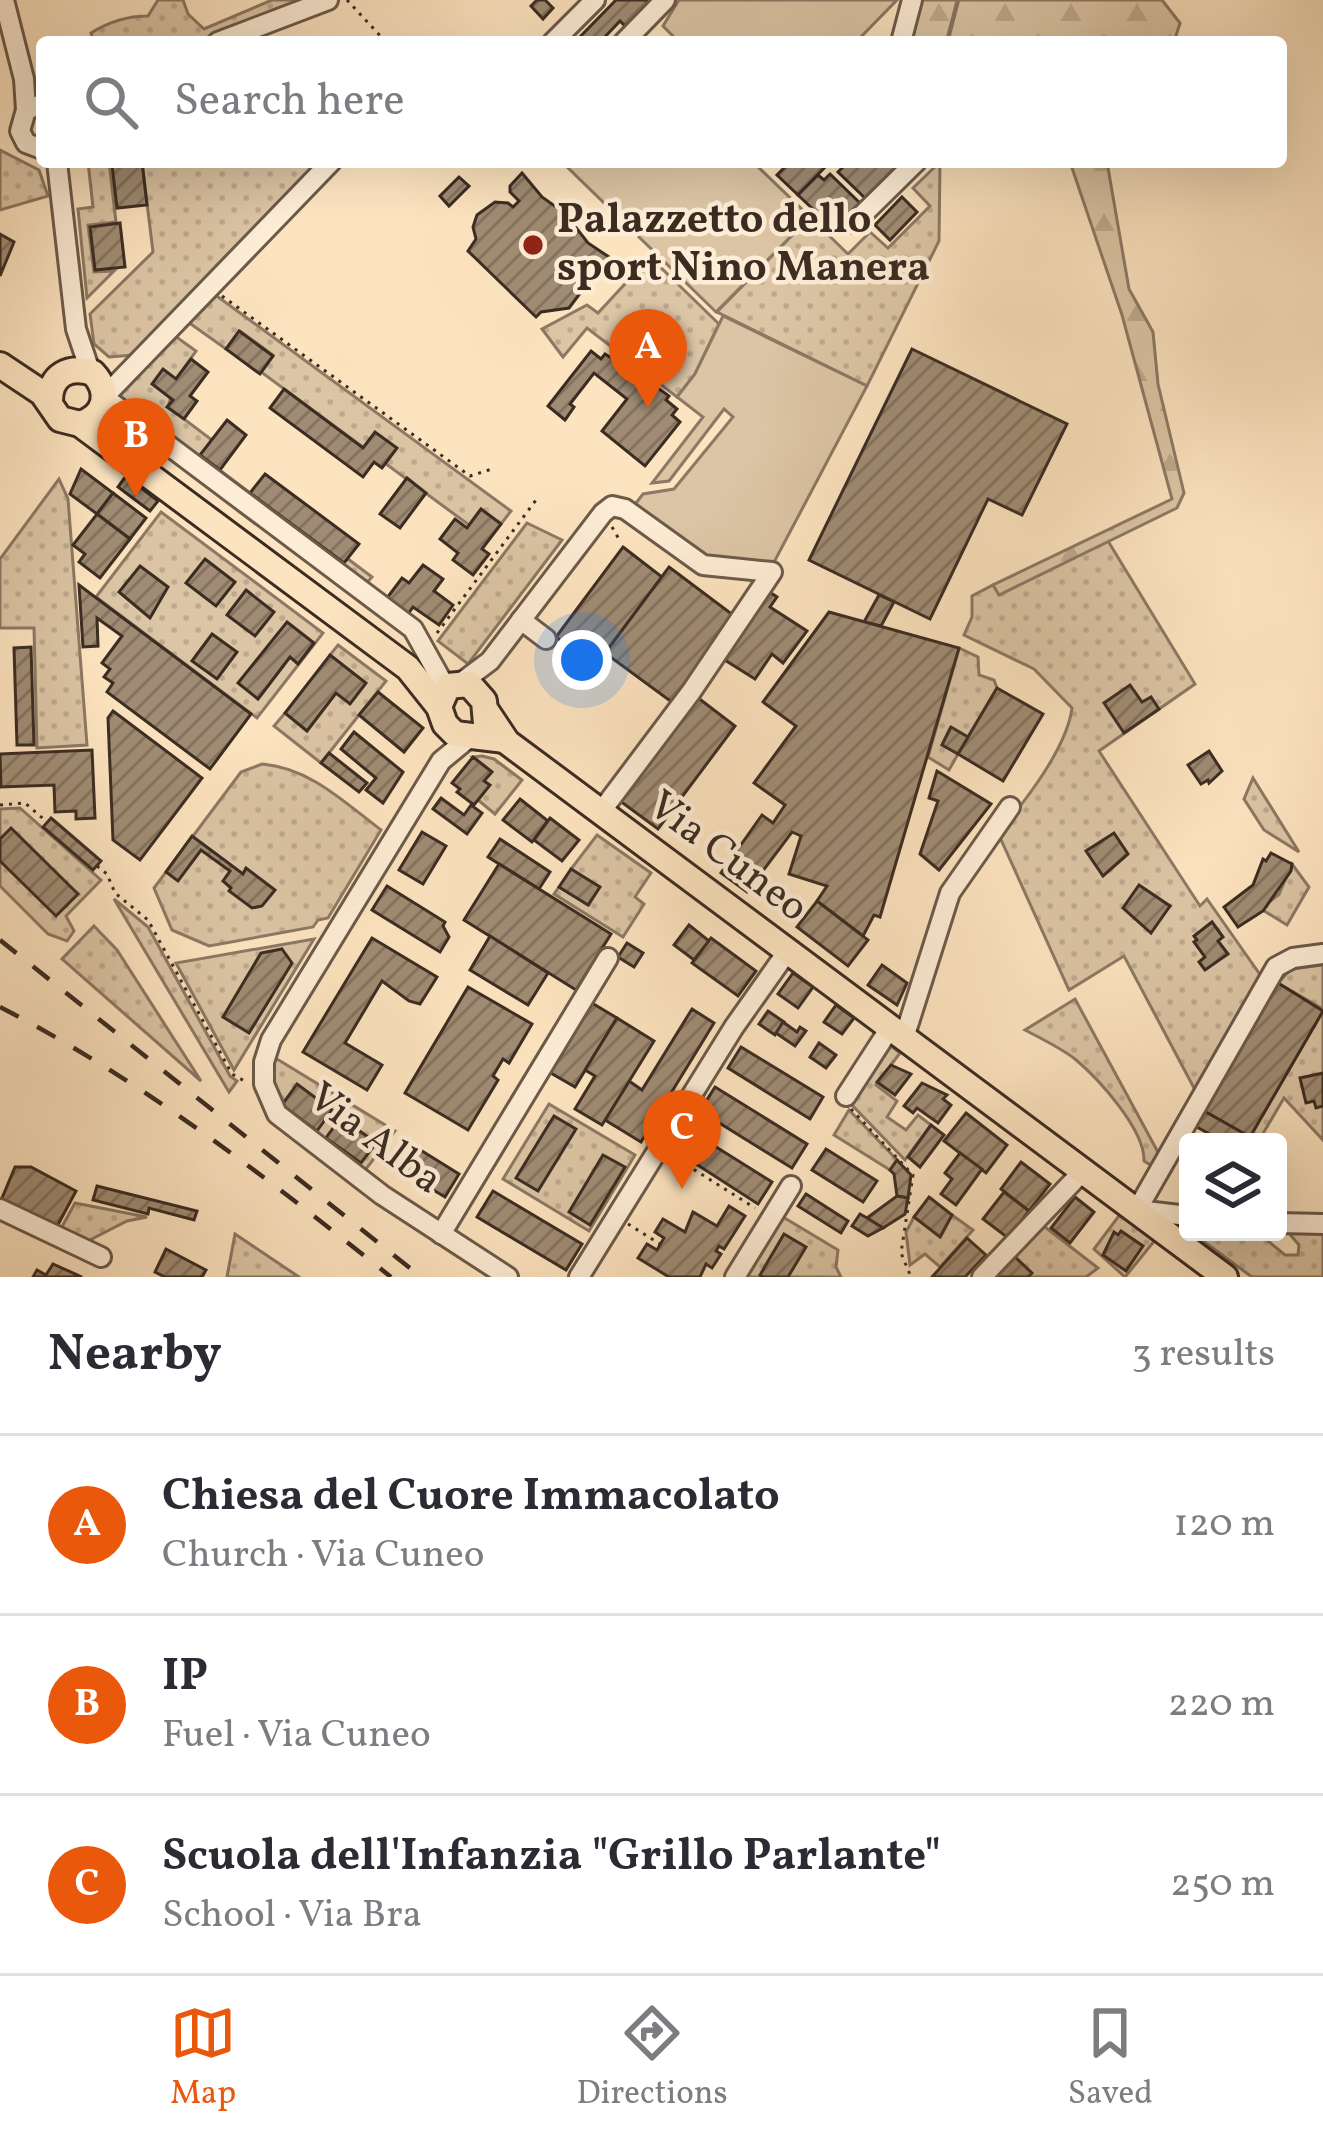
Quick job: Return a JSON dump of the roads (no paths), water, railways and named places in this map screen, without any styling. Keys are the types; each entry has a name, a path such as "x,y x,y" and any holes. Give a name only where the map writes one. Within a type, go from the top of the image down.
{"main road":[{"path":"8,371 82,393 130,462 169,504 212,523 462,706"},
{"name":"Via Cuneo","path":"462,706 1084,1170 1140,1221 1225,1277"}],"street":[{"path":"4,0 32,110 0,132 36,152"},
{"path":"234,36 328,0"},
{"path":"559,36 595,0"},
{"path":"630,36 665,0"},
{"path":"903,36 913,0"},
{"path":"47,168 76,329 82,393"},
{"path":"82,393 135,365 325,168"},
{"path":"854,223 910,168"},
{"path":"82,393 112,403 419,635 462,706 490,661 612,506 622,507 706,566 772,572 691,692 600,813"},
{"path":"212,523 234,494"},
{"path":"350,625 371,598"},
{"path":"521,620 545,639"},
{"name":"Via Alba","path":"462,706 441,761 358,911 271,1040 264,1062 266,1094 286,1123 508,1277"},
{"path":"845,1096 897,1033 950,893 1010,807"},
{"path":"579,1277 734,1027 788,952"},
{"path":"1140,1221 1276,968 1293,958 1323,954"},
{"name":"Via Alba","path":"441,1234 608,958"},
{"path":"982,1277 1084,1170"},
{"path":"735,1277 791,1186"},
{"path":"0,1209 101,1257"},
{"path":"1140,1221 1179,1217"},
{"path":"1287,1223 1323,1224"}],"waterway":[{"path":"949,36 958,0"}],"railway":[{"path":"0,940 421,1277"},
{"path":"0,1007 153,1098 391,1277"}],"place":[{"name":"Palazzetto dello sport Nino Manera","path":"533,245"},
{"name":"Chiesa del Cuore Immacolato","path":"648,408"},
{"name":"IP","path":"136,497"},
{"name":"Scuola dell'Infanzia \"Grillo Parlante\"","path":"682,1189"}]}
